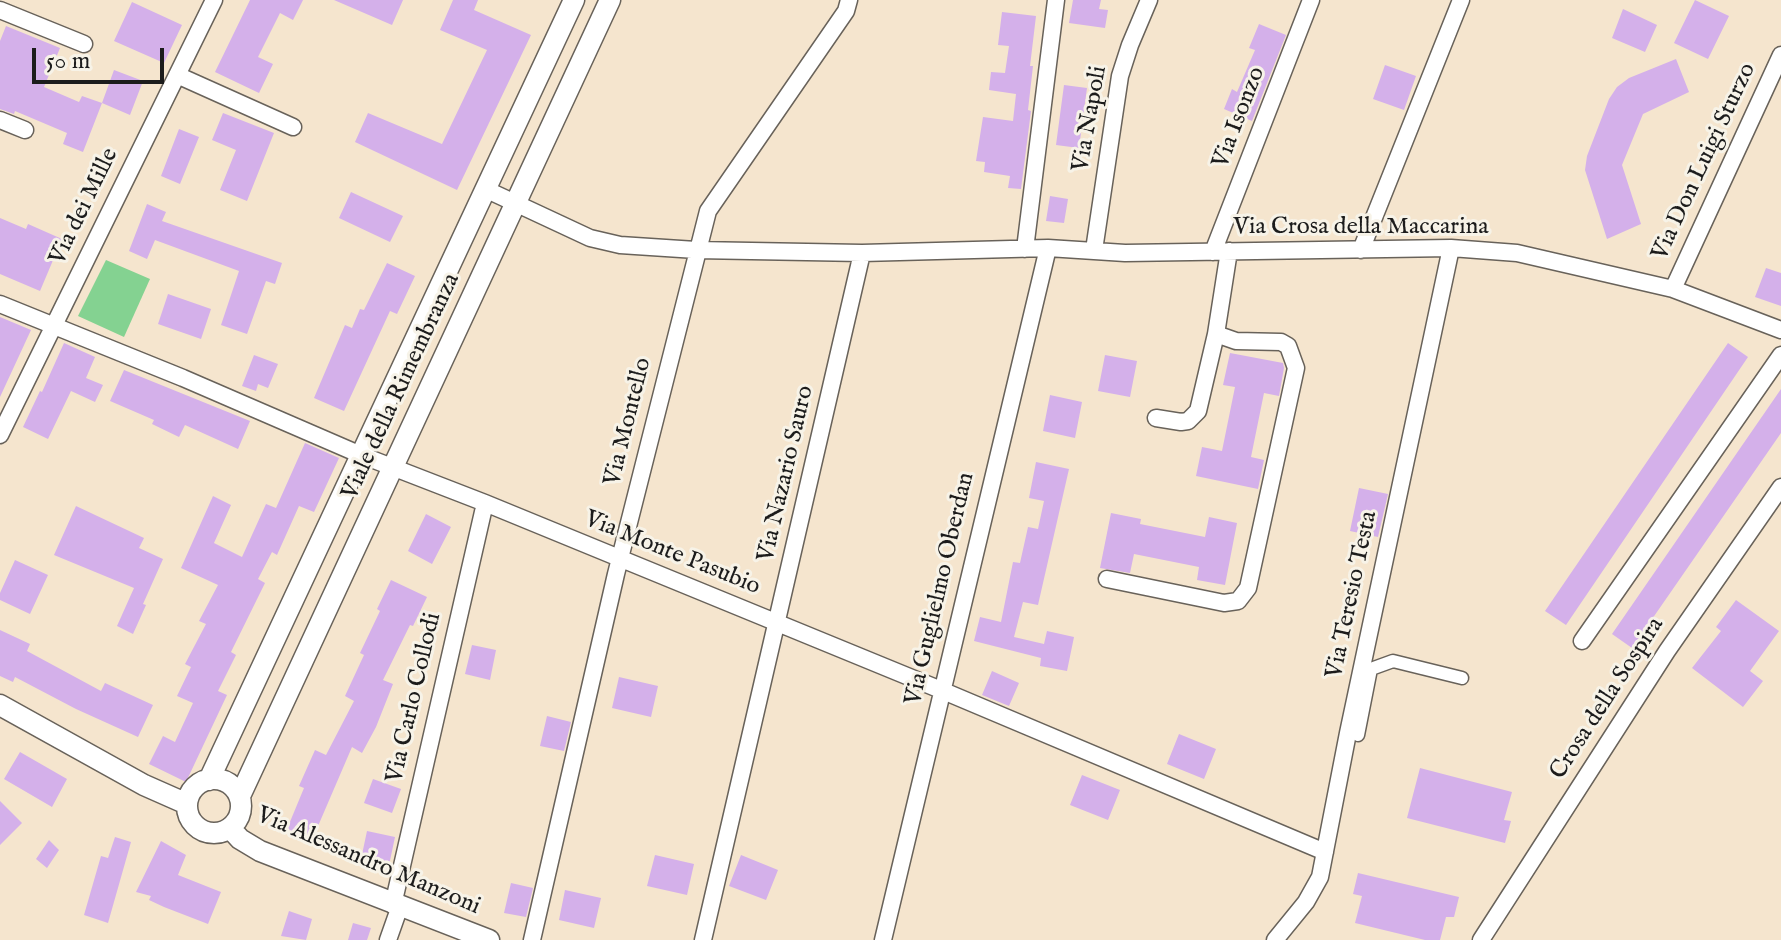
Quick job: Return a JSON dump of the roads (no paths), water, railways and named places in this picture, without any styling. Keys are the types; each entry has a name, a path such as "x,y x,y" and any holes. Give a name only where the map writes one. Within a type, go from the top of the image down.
{"street":[{"name":"Via dei Mille","path":"0,435 214,0"},
{"name":"Viale della Rimembranza","path":"209,780 574,0"},
{"name":"Viale della Rimembranza","path":"240,796 610,0"},
{"name":"Via Montello","path":"532,940 620,559 708,211 846,11 849,0"},
{"path":"1025,249 1056,0"},
{"name":"Via Napoli","path":"1094,250 1120,76 1149,0"},
{"name":"Via Isonzo","path":"1156,418 1188,421 1198,411 1216,334 1221,252 1311,0"},
{"path":"1361,250 1461,0"},
{"path":"0,10 84,44"},
{"name":"Via Don Luigi Sturzo","path":"1673,289 1781,55"},
{"path":"177,75 293,127"},
{"path":"0,120 25,130"},
{"name":"Via Crosa della Maccarina","path":"485,189 606,243 696,250 862,253 1048,248 1125,253 1451,248 1517,253 1673,289 1781,330"},
{"name":"Via Guglielmo Oberdan","path":"883,940 1048,248"},
{"name":"Via Teresio Testa","path":"1275,940 1306,902 1320,877 1451,248"},
{"name":"Via Nazario Sauro","path":"703,940 862,253"},
{"name":"Via Monte Pasubio","path":"0,304 392,468 485,503 941,690 1325,852"},
{"path":"1107,579 1224,603 1238,601 1248,588 1296,368 1288,346 1281,342 1236,341 1216,334"},
{"path":"1582,641 1781,355"},
{"name":"Crosa della Sospira","path":"1481,940 1659,663 1781,487"},
{"name":"Via Carlo Collodi","path":"388,940 485,503"},
{"path":"1358,735 1371,669 1393,661 1462,678"},
{"path":"0,705 170,799 187,804"},
{"path":"216,779 230,784 240,796 241,814 230,828 216,833 201,830 191,819 187,804 192,791 202,782 216,779"},
{"name":"Via Alessandro Manzoni","path":"230,828 248,845 489,940"}]}
